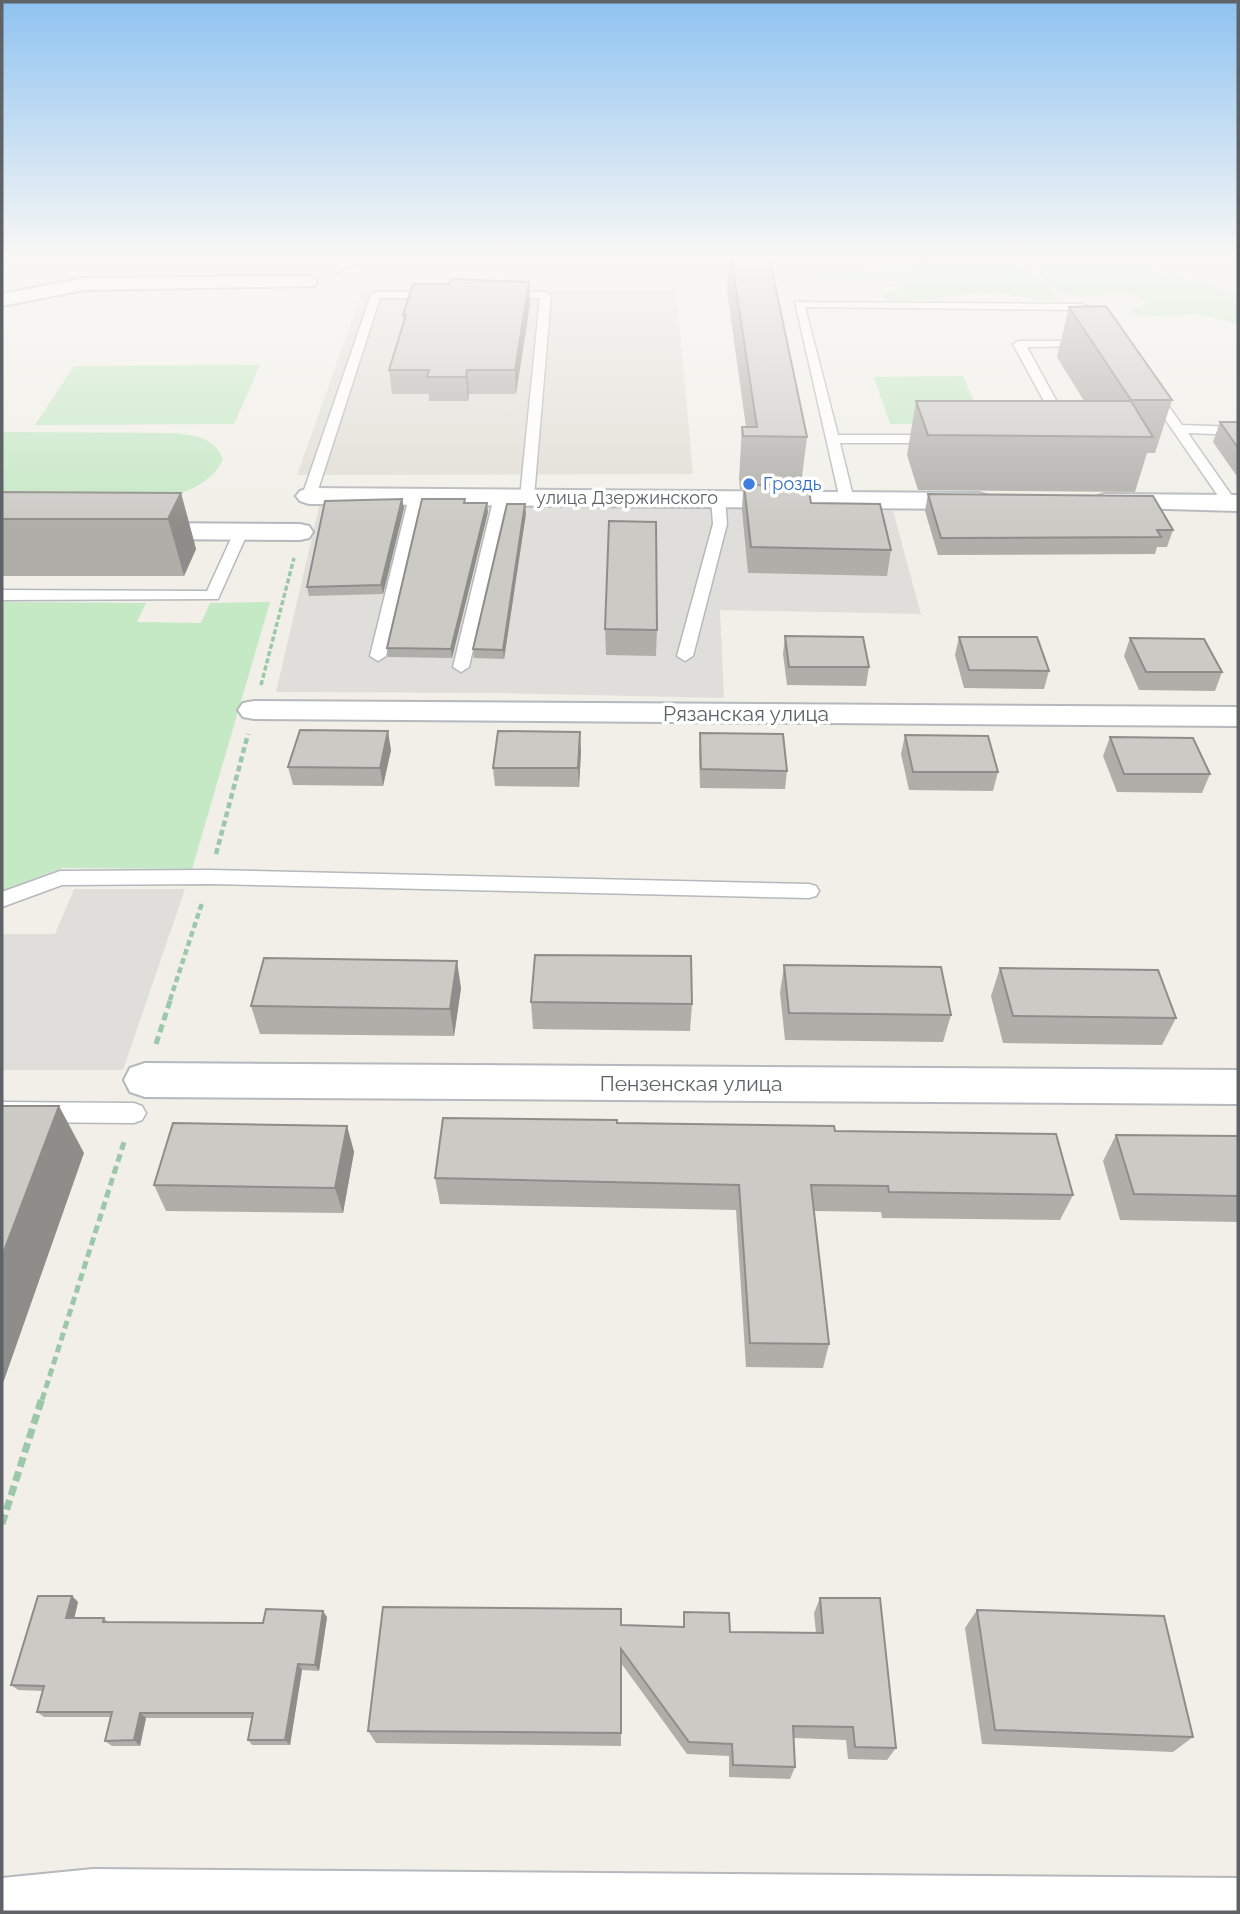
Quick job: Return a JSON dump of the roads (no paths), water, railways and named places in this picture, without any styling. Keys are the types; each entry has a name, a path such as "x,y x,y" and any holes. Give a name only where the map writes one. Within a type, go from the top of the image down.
{"street":[{"name":"улица Дзержинского","path":"309,496 997,501"},
{"path":"1080,502 1234,503"},
{"path":"121,531 300,532"},
{"name":"Рязанская улица","path":"254,710 1238,717"},
{"name":"Пензенская улица","path":"139,1096 1238,1087"},
{"path":"2,1911 97,1907 1238,1911"}],"lane":[{"path":"309,496 359,345"},
{"path":"527,498 541,345"},
{"path":"809,345 847,500"},
{"path":"1020,345 1071,439 1058,439"},
{"path":"1142,376 1234,503"},
{"path":"1178,429 1238,430"},
{"path":"832,439 951,439"},
{"path":"378,656 416,496"},
{"path":"461,667 501,497"},
{"path":"685,656 720,524 718,498"},
{"path":"2,595 213,596 241,532"},
{"path":"2,900 60,878 210,877 809,891"},
{"path":"2,1112 139,1096"}],"place":[{"name":"Гроздь","path":"749,484"}]}
